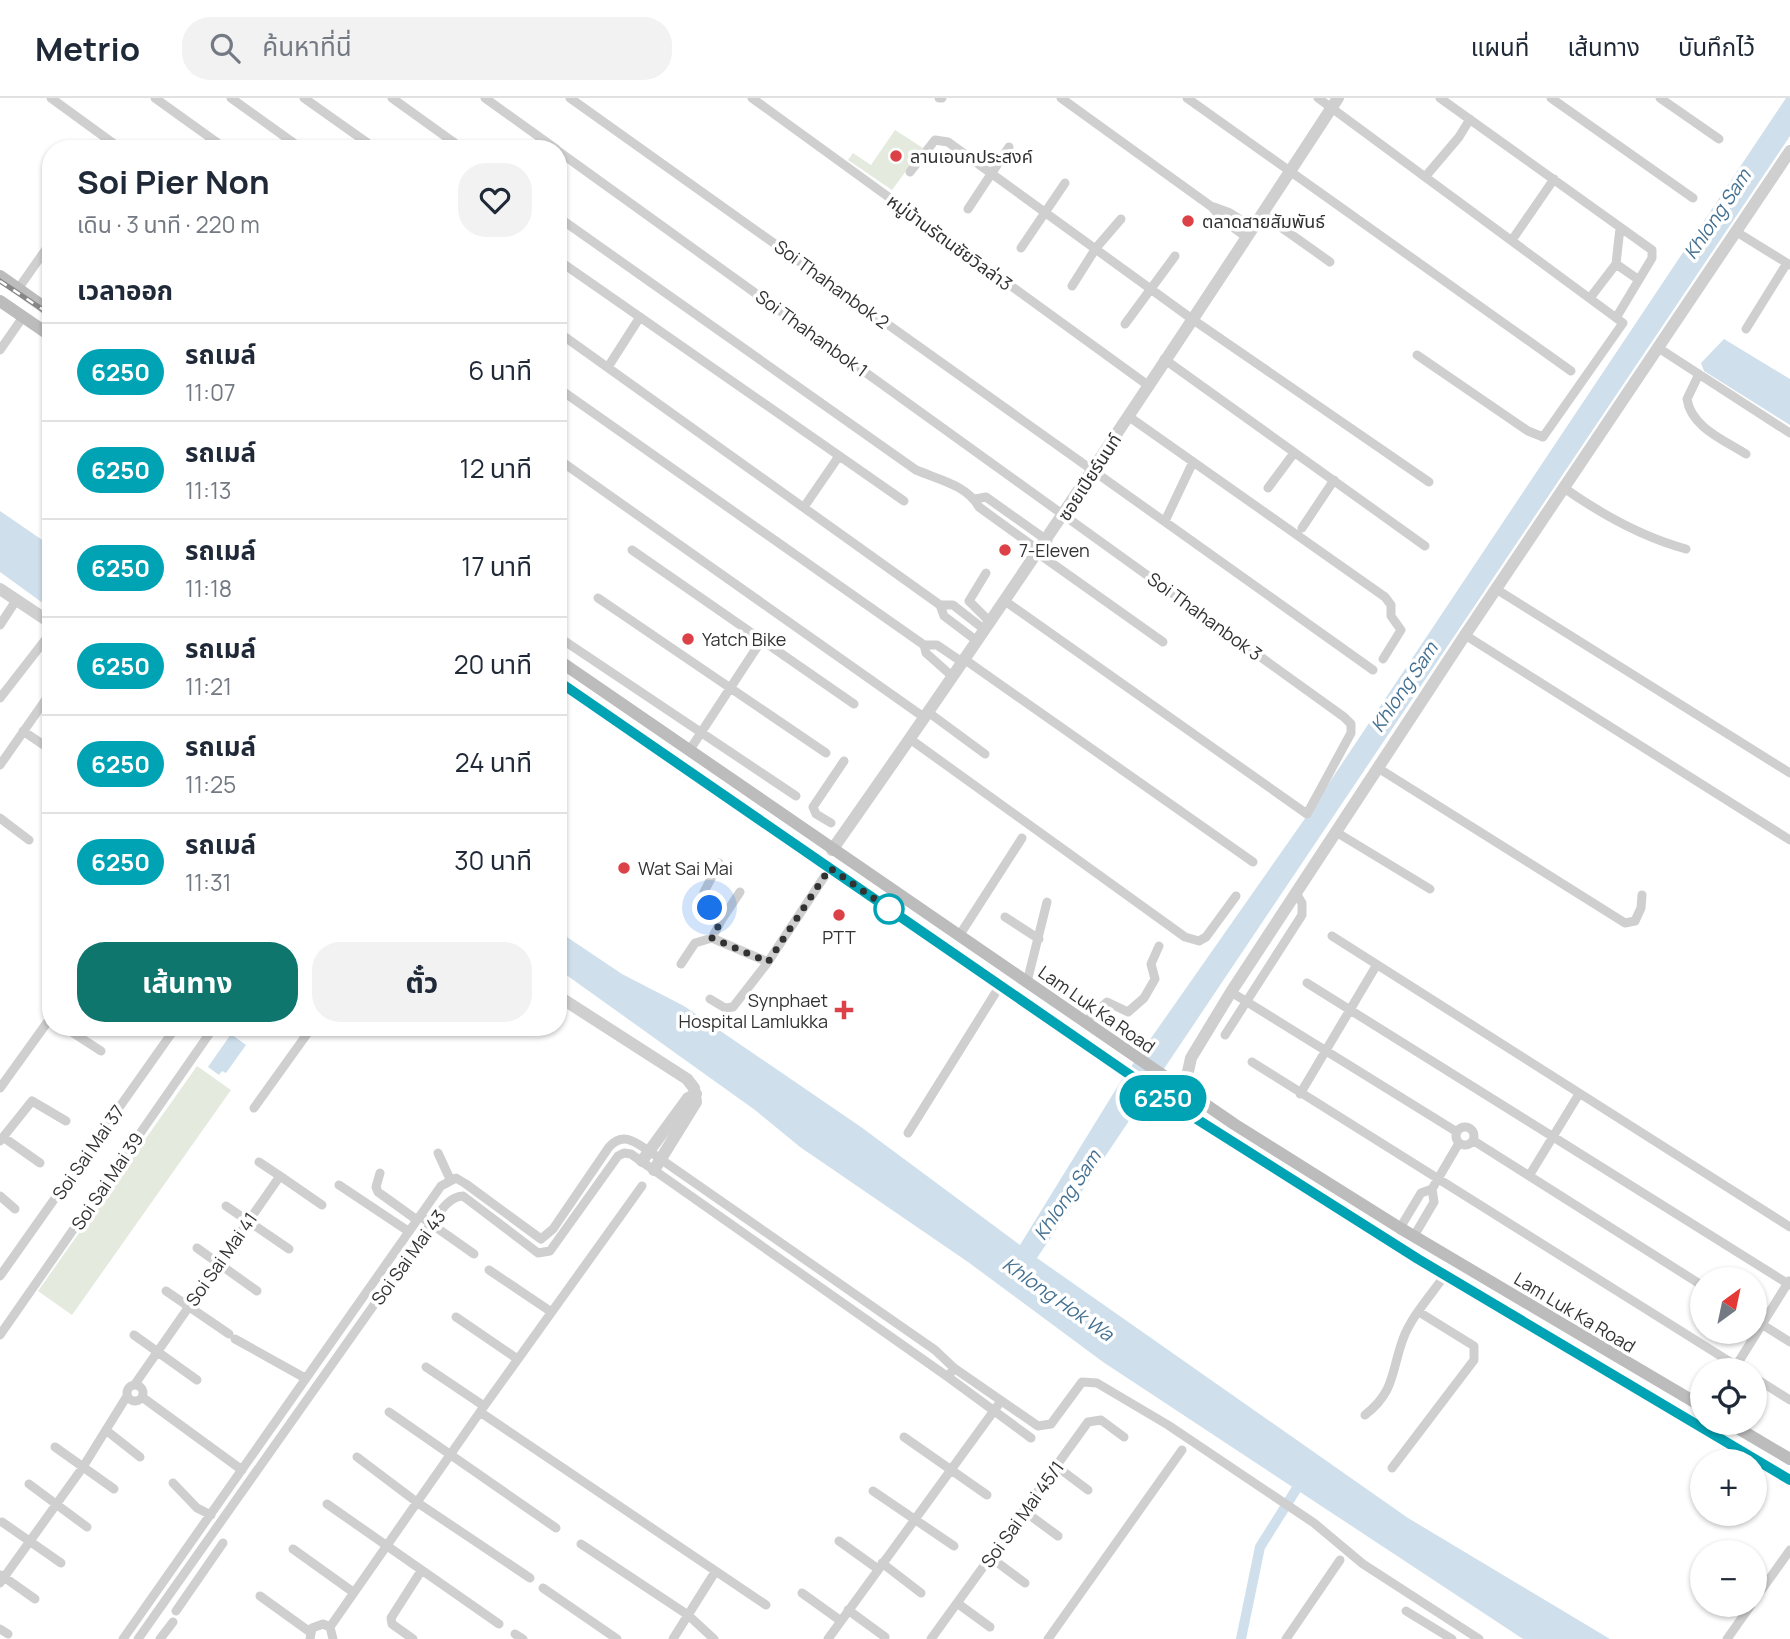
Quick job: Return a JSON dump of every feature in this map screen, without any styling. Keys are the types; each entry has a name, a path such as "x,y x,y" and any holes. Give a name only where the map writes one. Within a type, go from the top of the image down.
{"main road":[{"path":"0,276 42,306"},
{"path":"0,301 42,330"},
{"name":"Lam Luk Ka Road","path":"567,666 1180,1087 1400,1228 1690,1399"},
{"name":"Lam Luk Ka Road","path":"567,687 1165,1099 1445,1275 1790,1480"},
{"path":"636,735 643,720"},
{"path":"1749,1435 1790,1459"}],"street":[{"path":"51,98 107,140"},
{"path":"155,98 213,140"},
{"path":"231,98 289,140"},
{"path":"304,98 363,140"},
{"path":"391,98 450,140"},
{"name":"Soi Thahanbok 1","path":"485,98 543,140"},
{"name":"Soi Thahanbok 2","path":"570,98 1373,670"},
{"name":"หมู่บ้านรัตนชัยวิลล่า3","path":"751,98 1149,386"},
{"path":"1061,98 1212,207 1223,220 1249,232"},
{"path":"1187,98 1571,371"},
{"path":"1318,98 1335,103 1425,177 1623,323 1543,437 1528,431 1417,355"},
{"path":"1440,98 1652,250 1652,258 1616,318"},
{"path":"1551,98 1693,198"},
{"path":"1660,98 1719,139"},
{"name":"ซอยเปียร์นนท์","path":"832,850 1094,472 1164,359 1335,103"},
{"path":"1425,177 1459,138 1469,119"},
{"path":"910,172 931,143 940,138 1192,318 1429,481"},
{"path":"968,209 1009,147"},
{"name":"Soi Thahanbok 1","path":"567,157 1065,515"},
{"path":"1180,1087 1191,1058 1231,992 1563,488 1660,349 1735,231 1788,157"},
{"path":"1512,240 1554,179"},
{"path":"1021,248 1065,183"},
{"path":"1261,213 1330,262"},
{"path":"1072,286 1096,248 1121,219"},
{"path":"567,223 916,470 959,488 975,499 979,506 1042,549 1163,642"},
{"path":"1590,298 1616,264 1620,228"},
{"path":"1735,231 1789,264 1746,330"},
{"path":"18,289 42,255"},
{"path":"1125,324 1175,256"},
{"path":"1616,264 1639,280"},
{"path":"567,266 904,501"},
{"path":"0,350 23,317"},
{"path":"608,367 640,317"},
{"path":"567,338 940,605 944,616 977,641"},
{"path":"1660,349 1790,433"},
{"path":"1164,359 1425,546"},
{"path":"1699,374 1687,399 1693,416 1703,427 1746,453"},
{"path":"567,394 924,645 937,645 963,660 1253,862"},
{"path":"1128,416 1385,597 1391,605 1391,616 1401,630 1383,659"},
{"path":"1268,488 1294,453"},
{"path":"804,508 839,456"},
{"path":"1165,521 1193,462"},
{"path":"567,465 985,754"},
{"path":"1302,528 1334,480"},
{"path":"1563,488 1632,528 1686,549"},
{"name":"Soi Thahanbok 3","path":"1005,601 1307,814 1351,733 1351,724 1065,515"},
{"path":"632,550 854,704"},
{"path":"986,573 969,601 988,626"},
{"path":"0,589 17,599 42,622"},
{"path":"1496,589 1790,773"},
{"path":"598,598 826,753"},
{"path":"0,625 17,599"},
{"path":"940,605 953,605 988,626"},
{"path":"1465,635 1790,840"},
{"path":"0,698 42,640"},
{"path":"689,751 761,640"},
{"path":"567,643 796,796"},
{"path":"924,645 926,653 953,677"},
{"path":"0,765 42,705"},
{"path":"23,731 42,744"},
{"path":"910,739 1185,937 1199,941 1206,937 1236,896"},
{"path":"831,823 813,811 814,803 844,761"},
{"path":"1378,768 1625,923 1635,921 1641,908 1642,895"},
{"path":"805,832 816,814"},
{"path":"0,818 29,840"},
{"path":"1336,832 1430,889"},
{"path":"959,936 1022,838"},
{"path":"719,863 704,892 710,908 722,919"},
{"path":"710,999 729,1010 768,962 830,868"},
{"path":"712,938 740,892"},
{"path":"1225,1035 1301,915 1302,903 1296,893"},
{"path":"1027,982 1040,939 1047,902"},
{"path":"1005,917 1040,939"},
{"path":"1332,936 1790,1227"},
{"path":"681,964 695,943 712,938 768,962"},
{"path":"1086,1022 1107,1002 1128,1012 1135,1009 1155,979 1151,964 1159,946"},
{"path":"1300,1094 1376,966"},
{"path":"1307,983 1789,1283 1768,1310"},
{"path":"908,1133 1001,984"},
{"path":"1231,992 1457,1132 1459,1143 1439,1178 1432,1189 1421,1193 1400,1228"},
{"path":"567,1002 687,1079 696,1094 696,1102 658,1165"},
{"path":"0,1088 42,1029"},
{"path":"78,1036 101,1051"},
{"name":"Soi Sai Mai 37","path":"0,1276 170,1036"},
{"name":"Soi Sai Mai 39","path":"0,1335 208,1036"},
{"path":"254,1108 306,1036"},
{"path":"1252,1062 1724,1358"},
{"path":"646,1156 688,1098 696,1094"},
{"path":"1529,1176 1579,1094"},
{"path":"40,1163 2,1139 32,1101 66,1122"},
{"path":"1457,1132 1463,1127 1471,1129 1474,1140 1690,1278"},
{"path":"438,1153 450,1179 466,1184 541,1240 553,1229 616,1139 632,1140 658,1165 951,1373 1001,1401 1038,1426 1047,1427 1082,1382 1091,1381 1168,1424 1314,1523 1363,1564 1479,1639"},
{"path":"1459,1143 1467,1145 1474,1140"},
{"name":"Soi Sai Mai 43","path":"138,1639 431,1224 452,1199 464,1196 531,1249 543,1253 550,1251 618,1156 624,1153 646,1156"},
{"path":"260,1162 322,1205"},
{"path":"658,1165 935,1350 951,1373 992,1412 1031,1438"},
{"path":"380,1173 376,1187 378,1192 474,1254"},
{"name":"Soi Sai Mai 41","path":"135,1384 280,1176"},
{"path":"123,1639 408,1231 441,1186 450,1179"},
{"path":"339,1185 408,1231"},
{"path":"333,1639 330,1627 354,1591 387,1548 550,1311 642,1186"},
{"path":"1414,1236 1434,1202 1432,1189"},
{"path":"0,1196 15,1209"},
{"path":"226,1206 289,1249"},
{"path":"197,1248 257,1292"},
{"path":"489,1270 550,1311"},
{"path":"1365,1415 1384,1396 1394,1376 1403,1339 1445,1275"},
{"path":"166,1291 232,1336 305,1378"},
{"path":"1392,1468 1474,1360 1476,1352 1474,1346 1419,1312"},
{"path":"456,1317 516,1359"},
{"path":"1768,1328 1790,1342"},
{"path":"134,1335 198,1380"},
{"path":"426,1367 715,1573 766,1605"},
{"path":"35,1599 1,1578 83,1467 127,1396 128,1388 135,1384 142,1389 142,1397"},
{"path":"1767,1386 1790,1400"},
{"path":"127,1396 134,1401 142,1397"},
{"path":"142,1397 242,1470"},
{"path":"828,1639 1001,1401"},
{"path":"389,1412 556,1528"},
{"name":"Soi Sai Mai 45/1","path":"931,1639 1088,1422 1101,1420 1124,1437"},
{"path":"107,1431 140,1457"},
{"path":"904,1437 987,1495"},
{"path":"55,1447 114,1489"},
{"path":"1048,1639 1182,1450"},
{"path":"357,1457 418,1503 530,1578"},
{"path":"1056,1466 1088,1490"},
{"path":"173,1483 197,1507 211,1515"},
{"path":"29,1484 87,1527"},
{"path":"873,1491 954,1546"},
{"path":"327,1504 499,1624"},
{"path":"1024,1511 1058,1536"},
{"path":"2,1522 61,1563"},
{"path":"839,1541 921,1592"},
{"path":"176,1611 223,1544"},
{"path":"581,1544 688,1615 714,1639"},
{"path":"293,1549 354,1591"},
{"path":"186,1550 206,1568"},
{"path":"1767,1583 1790,1550"},
{"path":"990,1557 1025,1583"},
{"path":"1286,1639 1340,1560"},
{"path":"413,1639 393,1624 391,1618 421,1571"},
{"path":"673,1639 715,1573"},
{"path":"544,1588 617,1639"},
{"path":"802,1594 841,1621"},
{"path":"260,1596 310,1635 319,1624 330,1627"},
{"path":"957,1603 990,1627"},
{"path":"848,1610 886,1637"},
{"path":"1406,1611 1449,1638"},
{"path":"1727,1639 1743,1617"},
{"path":"160,1639 173,1622"}],"shaded area":[{"name":"ลานเอนกประสงค์","path":"895,130 923,148 892,190 848,160 853,153 871,165"},
{"path":"197,1066 231,1090 72,1315 38,1291"}],"water":[{"path":"1786,98 1790,98 1790,136 1037,1258 1408,1518 1610,1639 1523,1639 1103,1362 968,1262 800,1147 755,1110 567,975 567,937 622,974 684,1006 861,1127 1020,1245 1121,1081 1313,807"},
{"path":"1724,339 1790,379 1790,425 1704,371 1701,363"},
{"path":"0,511 42,540 42,602 0,572"},
{"path":"230,1036 246,1045 226,1073 222,1071 219,1075 208,1067"}],"waterway":[{"path":"1241,1639 1260,1547 1302,1480"}],"railway":[{"path":"0,281 42,309"}],"bus line":[{"name":"6250","path":"567,688 1165,1099 1418,1259 1790,1480"}],"place":[{"name":"ลานเอนกประสงค์","path":"896,156"},
{"name":"ตลาดสายสัมพันธ์","path":"1188,221"},
{"name":"7-Eleven","path":"1005,550"},
{"name":"Yatch Bike","path":"688,639"},
{"name":"Wat Sai Mai","path":"624,868"},
{"name":"PTT","path":"839,915"},
{"name":"Synphaet Hospital Lamlukka","path":"844,1010"}],"route":[{"path":"710,908 722,919 712,938 723,945 768,962 830,868 895,913 889,909"}],"water label":[{"name":"Khlong Sam","path":"1717,214"},
{"name":"Khlong Sam","path":"1404,687"},
{"name":"Khlong Sam","path":"1067,1195"},
{"name":"Khlong Hok Wa","path":"1058,1299"}]}
